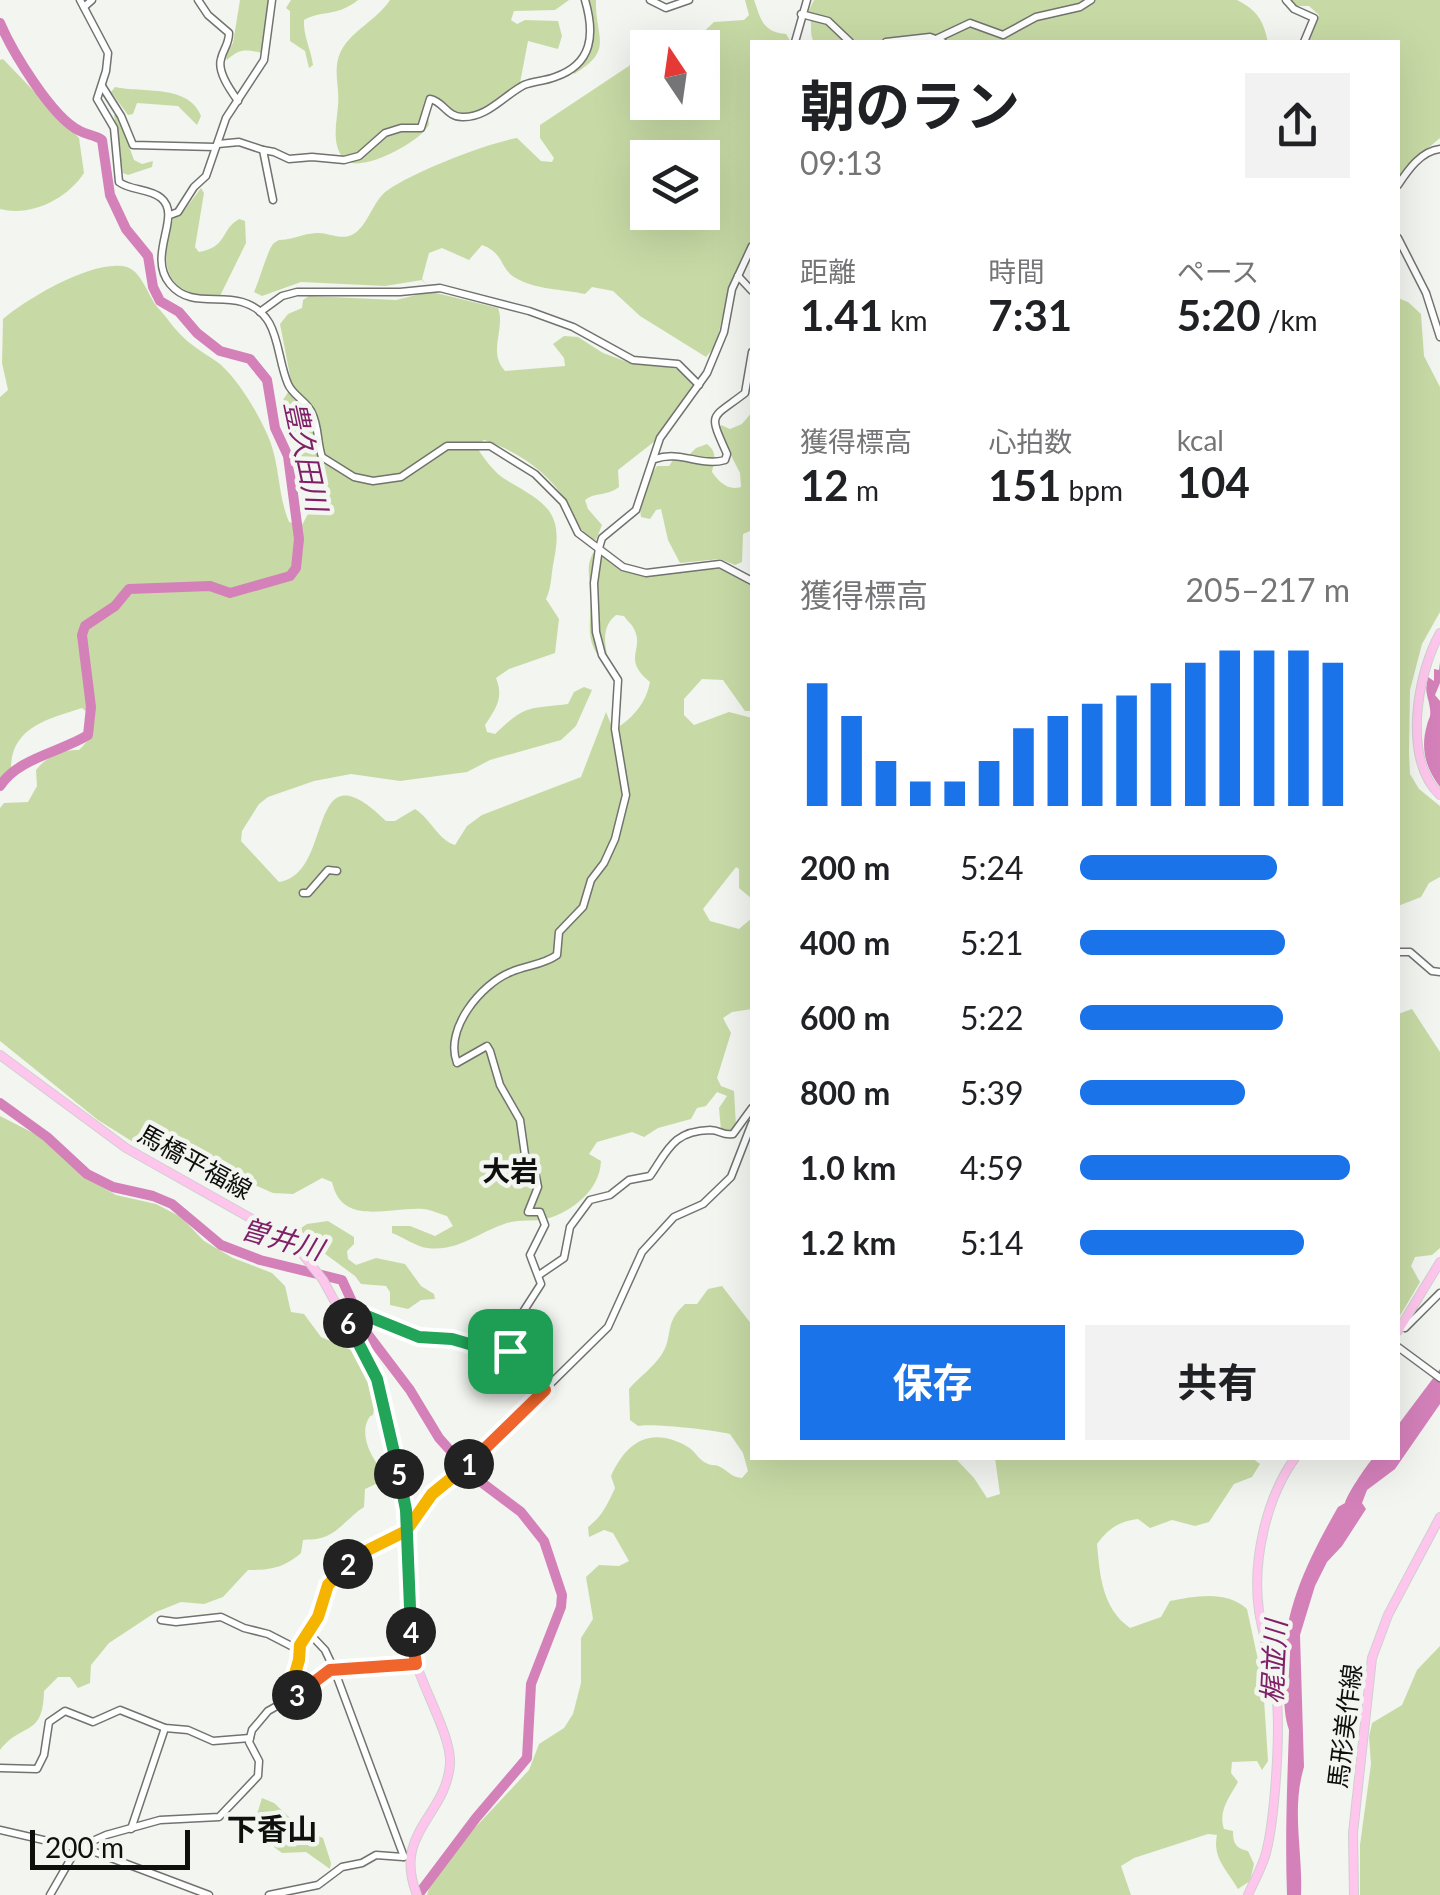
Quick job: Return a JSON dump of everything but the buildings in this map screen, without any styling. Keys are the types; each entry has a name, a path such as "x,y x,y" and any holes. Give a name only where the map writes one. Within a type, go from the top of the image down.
{"main road":[{"path":"1440,633 1425,665 1418,704 1422,770 1440,796"},
{"name":"馬橋平福線","path":"0,1055 126,1148 284,1236 314,1264 356,1320 380,1390 406,1504 416,1664 451,1759 445,1783 406,1858"},
{"path":"1400,1326 1440,1262"},
{"path":"1248,1895 1266,1851 1277,1725 1258,1578 1271,1505 1294,1460"},
{"name":"馬形美作線","path":"1354,1895 1353,1833 1372,1658 1388,1615 1440,1517"},
{"path":"406,1858 416,1893"}],"street":[{"path":"92,0 82,3 108,53 98,106 114,128 119,182 160,198 170,214 161,245 164,274 172,287 195,299 244,302 260,312 274,330 289,387 312,413 322,458 354,477 387,480 401,478 447,446 490,446 535,474 562,502 578,533 631,571 646,573 720,564 750,580"},
{"path":"198,0 229,34 230,42 220,68 238,101"},
{"path":"170,214 178,212 206,176 222,126 266,57 272,0"},
{"path":"101,85 121,116 133,145 217,146 240,142 289,160 344,160 359,156 384,133 421,128 430,99 439,101 454,116 466,118 482,113 524,86 564,73 586,52 591,36 584,0"},
{"path":"650,0 666,8 690,0"},
{"path":"795,40 807,0"},
{"path":"942,40 970,23 1002,35 1036,17 1080,7 1090,0"},
{"path":"1286,0 1314,18 1305,40"},
{"path":"801,14 828,21 848,40"},
{"path":"1400,183 1413,164 1433,149 1440,149"},
{"path":"262,150 273,200"},
{"path":"1400,242 1426,293 1440,337"},
{"path":"545,1390 510,1355 523,1312 540,1287 530,1255 545,1226 540,1212 528,1212 538,1188 535,1172 525,1155 520,1120 500,1085 488,1046 457,1063 454,1053 459,1029 472,1002 511,972 540,964 557,954 559,932 583,907 591,880 615,839 626,795 615,730 618,680 602,655 596,632 599,548 612,529 636,510 660,438 699,385 720,345 738,276 750,250"},
{"path":"738,276 750,289"},
{"path":"260,312 282,296 297,292 440,288 573,327 633,360 678,364 699,385"},
{"path":"654,459 673,454 708,462 725,460 727,454 714,430 714,420 718,412 745,393 750,364"},
{"path":"303,893 328,870 336,870"},
{"path":"1400,952 1410,952 1432,971 1440,972"},
{"path":"539,1275 564,1258 570,1227 590,1200 610,1195 629,1180 650,1176 670,1144 679,1137 710,1130 724,1136 733,1134 750,1111"},
{"path":"290,1698 299,1650 318,1617 328,1585 364,1552 406,1531 432,1494 465,1468 613,1320 647,1244 674,1217 704,1204 730,1177 750,1128"},
{"path":"1400,1328 1405,1328 1440,1293"},
{"path":"356,1320 419,1337 452,1339 497,1352 510,1351"},
{"path":"1400,1348 1440,1378"},
{"path":"161,1620 221,1617 299,1650"},
{"path":"269,1895 318,1885 342,1867 376,1855 406,1858 334,1669 325,1650 308,1632"},
{"path":"250,1738 268,1711 334,1669 416,1664"},
{"path":"0,1768 37,1769 44,1755 49,1722 65,1711 93,1722 120,1710 165,1728 188,1730 213,1742 250,1738"},
{"path":"131,1829 165,1728"},
{"path":"50,1895 77,1848 168,1819 212,1819 226,1812 258,1776 260,1769 250,1738"},
{"path":"0,1830 77,1848 209,1895"}],"green space":[{"path":"240,0 269,0 263,53 244,51 227,60 225,55 233,43"},
{"path":"291,0 358,0 343,9 304,20 313,65 309,68 305,51 290,41 290,11 286,8"},
{"path":"390,0 569,0 555,10 514,11 511,20 517,24 525,20 558,21 562,36 558,49 528,41 520,83 503,104 489,112 460,115 432,97 426,104 429,124 415,139 374,160 350,163 339,152 336,139 338,58 351,37"},
{"path":"586,0 596,0 599,50 595,58 574,74 592,37"},
{"path":"745,0 754,0 767,27 786,34 790,40 750,40 750,241 729,288 716,345 706,357 640,316 613,291 592,287 585,294 531,284 510,273 494,252 482,245 469,260 442,248 429,253 422,279 427,286 422,280 385,286 301,282 262,296 254,292 274,243 314,233 349,236 360,228 388,190 432,167 517,138 541,161 552,162 554,158 540,138 540,125 630,65 630,120 720,120 720,30 706,30 714,22 744,20 749,15"},
{"path":"814,0 1237,0 1258,17 1267,40 813,40 808,12"},
{"path":"1290,0 1440,0 1440,138 1409,164 1400,177 1400,40 1309,40 1319,15 1309,6 1297,6"},
{"path":"3,59 79,138 84,173 68,191 36,208 0,209"},
{"path":"115,87 176,94 195,106 201,116 197,125 178,106 137,103 133,114 128,115 111,92"},
{"path":"114,115 118,116 134,160 142,164 153,161 152,167 123,173"},
{"path":"201,188 204,193 195,247 199,252 215,246 239,219 245,221 246,243 220,296 187,292 170,275 167,263 166,249 174,217 183,212"},
{"path":"113,266 132,270 180,334 220,364 242,390 270,441 289,522 302,525 309,512 298,481 302,464 299,444 283,400 292,386 280,324 288,314 302,308 303,300 309,296 396,300 431,291 498,308 497,356 505,371 565,366 553,344 564,336 578,337 625,361 679,369 693,385 693,391 655,441 618,470 619,487 585,500 602,525 596,540 588,538 560,492 531,464 484,440 476,446 498,474 549,510 556,530 546,599 559,619 555,653 509,669 496,678 499,697 485,725 487,732 495,734 528,710 568,704 574,692 584,687 592,690 576,726 561,740 490,760 467,772 400,781 351,774 314,781 268,797 242,831 241,841 279,882 297,874 308,858 331,803 343,796 360,800 386,821 395,821 415,809 455,845 467,826 482,815 581,777 606,712 611,724 620,726 640,707 650,682 637,667 637,636 624,616 616,615 609,623 605,638 607,654 600,658 593,645 589,571 593,553 636,574 714,567 750,585 750,711 745,711 723,680 702,679 684,699 684,715 694,725 729,712 750,717 750,897 739,888 736,867 703,909 710,921 739,929 750,920 750,1009 723,1018 731,1033 717,1078 721,1086 734,1091 736,1127 730,1132 721,1130 719,1108 727,1096 717,1092 706,1106 697,1108 691,1119 658,1128 644,1137 632,1132 597,1142 589,1154 601,1161 596,1181 583,1198 565,1211 546,1219 507,1223 449,1247 427,1248 392,1233 392,1226 410,1226 435,1236 453,1226 447,1216 424,1209 357,1210 337,1196 332,1182 322,1178 293,1194 273,1193 204,1171 179,1155 133,1142 98,1120 0,1041 0,808 4,803 28,802 37,786 36,770 55,755 79,750 93,729 91,718 82,708 33,727 17,744 11,770 0,778 0,397 8,390 2,363 3,319 44,291 80,274"},
{"path":"1400,299 1421,314 1424,356 1440,387 1440,612 1422,644 1410,690 1410,774 1419,789 1440,806 1440,877 1429,883 1421,897 1400,905"},
{"path":"750,414 750,531 743,534 742,562 735,565 720,559 680,563 668,540 661,509 650,519 641,517 642,498 650,477 657,466 685,459 707,444 714,454 715,476 728,487 741,487 740,473 718,430 721,425 730,429 742,424"},
{"path":"1412,1009 1440,1052 1440,1248 1432,1255 1415,1257 1411,1266 1420,1282 1400,1316 1400,1013"},
{"path":"0,1116 39,1136 90,1180 116,1195 156,1204 181,1217 204,1241 233,1258 272,1273 285,1286 291,1312 304,1314 321,1337 358,1353 374,1393 374,1412 365,1428 366,1440 381,1468 378,1483 365,1489 364,1507 327,1536 303,1540 301,1553 289,1562 248,1570 223,1597 204,1604 181,1602 156,1612 109,1643 91,1665 90,1683 78,1688 70,1677 58,1677 44,1691 36,1723 0,1750"},
{"path":"328,1221 354,1237 354,1244 347,1251 348,1259 356,1265 376,1258 405,1264 435,1299 421,1300 408,1309 390,1305 386,1286 361,1284 305,1239 301,1228"},
{"path":"722,1286 750,1322 750,1460 957,1460 987,1498 1000,1494 995,1460 1255,1460 1260,1464 1252,1477 1234,1484 1209,1522 1195,1526 1172,1520 1150,1528 1138,1519 1131,1520 1105,1534 1097,1544 1108,1601 1130,1628 1161,1617 1170,1601 1190,1597 1230,1599 1247,1609 1263,1683 1268,1761 1262,1770 1257,1761 1232,1762 1231,1773 1238,1782 1222,1816 1224,1829 1233,1831 1236,1845 1248,1851 1254,1864 1250,1881 1238,1889 1219,1857 1217,1835 1208,1834 1134,1858 1121,1866 1131,1895 427,1895 430,1885 471,1832 529,1770 539,1744 564,1728 573,1714 581,1683 581,1638 593,1619 586,1577 599,1565 619,1566 629,1561 613,1533 604,1530 589,1537 588,1527 601,1514 615,1488 611,1476 617,1464 642,1440 663,1438 688,1447 704,1462 736,1477 742,1478 748,1471 743,1453 730,1434 638,1426 630,1420 629,1389 662,1354 678,1311 685,1304 697,1304 708,1289"},
{"path":"1440,1646 1440,1895 1360,1895 1360,1845 1371,1764 1372,1723 1402,1705 1417,1670"},
{"path":"262,1798 274,1803 303,1830 323,1838 330,1869 306,1852 282,1853 274,1847 274,1837 255,1821"}],"shaded area":[{"path":"1440,662 1440,683 1435,695 1440,701 1440,787 1428,766 1424,742 1430,714 1428,677 1434,681 1434,669 1439,670"},
{"path":"1440,1369 1440,1404 1395,1469 1367,1490 1362,1503 1366,1509 1327,1562 1300,1635 1304,1767 1298,1815 1301,1895 1287,1895 1289,1730 1284,1669 1288,1626 1308,1565 1338,1507 1345,1503 1372,1460 1400,1460 1400,1422"}],"waterway":[{"name":"豊久田川","path":"0,23 23,66 57,113 80,131 102,140 110,195 126,229 148,256 153,287 160,301 179,312 220,351 250,359 267,380 275,428 288,456 299,539 296,568 290,576 230,593 210,586 129,589 115,606 85,626 82,635 91,707 88,735 29,762 0,786"},
{"name":"曽井川","path":"0,1103 47,1137 87,1174 113,1187 172,1204 221,1245 260,1260 342,1280 366,1332 410,1390 439,1438 473,1476 521,1512 544,1541 562,1595 561,1607 531,1684 527,1758 418,1895"}],"district":[{"name":"大岩","path":"510,1171"},
{"name":"下香山","path":"272,1830"}],"route":[{"path":"510,1351 497,1352 452,1339 419,1337 367,1316 348,1322 377,1379 406,1504 406,1531 413,1652 416,1664 330,1670 290,1698 302,1638 318,1617 328,1585 364,1552 406,1531 432,1494 468,1466 545,1390 510,1351"}],"water label":[{"name":"梶並川","path":"1274,1662"}]}
